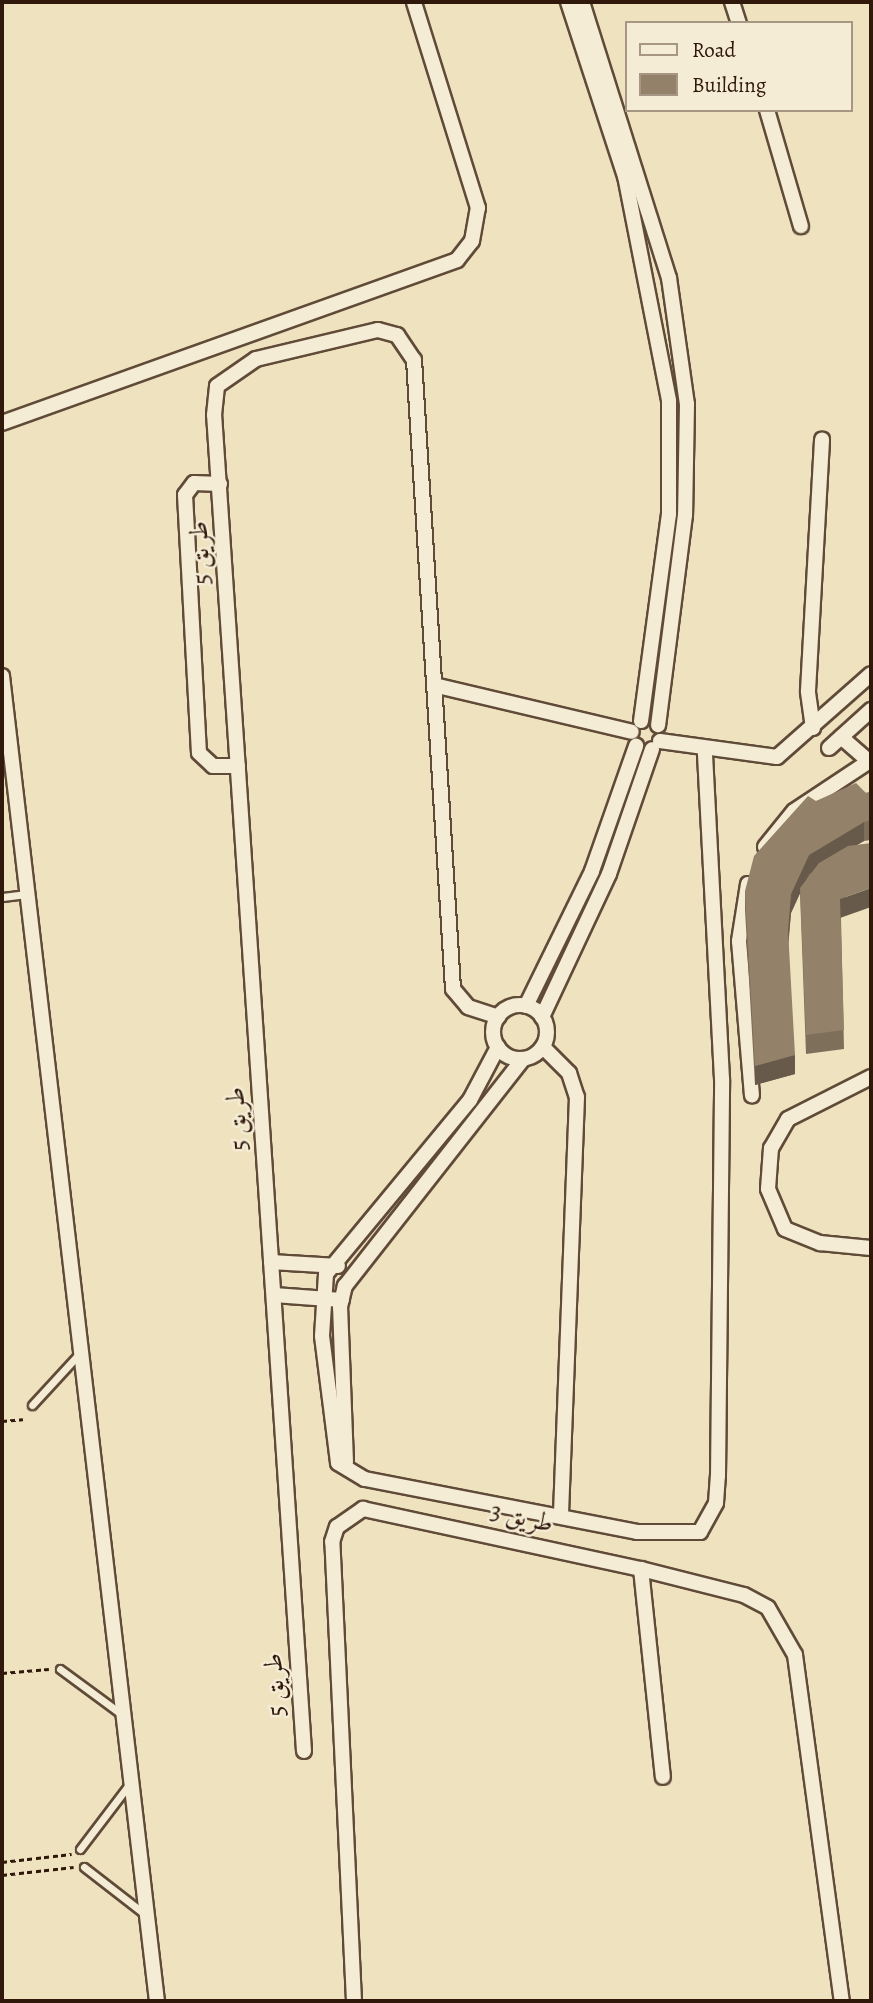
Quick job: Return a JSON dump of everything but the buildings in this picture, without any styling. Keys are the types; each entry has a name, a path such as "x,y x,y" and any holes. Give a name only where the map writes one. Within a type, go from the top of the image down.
{"street":[{"path":"2,423 457,260 471,241 478,208 414,2"},
{"path":"561,1515 578,1115 569,1073 542,1047 542,1017 609,874 656,745 685,515 687,404 669,278 568,2"},
{"path":"582,2 633,175 669,401 669,514 637,733 592,870 526,1006 498,1017 498,1047 470,1100 332,1265 321,1294 336,1456 348,1473 684,1537 700,1532 716,1503 722,1079 705,752"},
{"path":"732,2 738,21"},
{"path":"768,112 801,226"},
{"path":"651,283 669,278"},
{"name":"طريق 5","path":"304,1751 214,396 225,376 256,359 378,330 397,335 410,349 416,373 438,686 453,989 468,1007 498,1017"},
{"path":"813,728 808,691 822,439"},
{"path":"220,484 194,483 184,495 198,739 206,762 237,766"},
{"path":"669,514 685,515"},
{"path":"438,686 637,733 656,745 705,752 777,757 871,674"},
{"path":"2,676 5,749 27,894 142,1912 157,2001"},
{"path":"829,748 871,709"},
{"path":"637,733 658,725"},
{"path":"752,1095 739,941 753,865 793,811 870,763 841,737"},
{"path":"526,1006 542,1017"},
{"path":"498,1047 523,1059"},
{"path":"348,1473 342,1300 352,1271 523,1059 542,1047"},
{"path":"871,1077 788,1119 768,1166 774,1215 785,1229 820,1243 871,1248"},
{"path":"271,1262 332,1265 352,1271"},
{"path":"274,1295 321,1294 342,1300"},
{"name":"طريق 3","path":"354,2001 332,1542 337,1527 348,1515 379,1510 744,1595 768,1608 786,1629 794,1655 840,2001"},
{"path":"640,1569 663,1777"}],"lane":[{"path":"2,897 27,894"},
{"path":"33,1405 79,1354"},
{"path":"60,1669 120,1713"},
{"path":"80,1849 128,1786"},
{"path":"83,1867 142,1912"}],"path":[{"path":"2,1421 23,1419"},
{"path":"2,1673 49,1669"},
{"path":"2,1862 72,1854"},
{"path":"2,1875 74,1867"}]}
